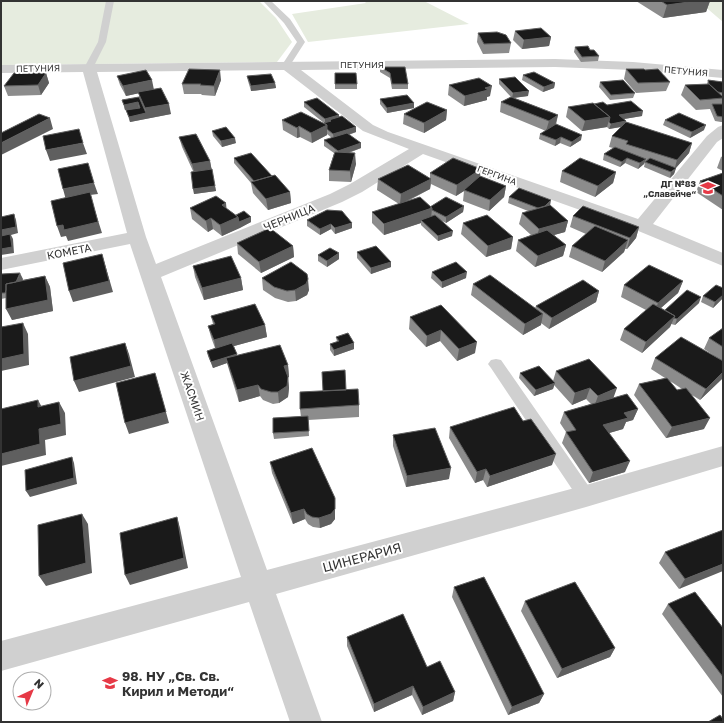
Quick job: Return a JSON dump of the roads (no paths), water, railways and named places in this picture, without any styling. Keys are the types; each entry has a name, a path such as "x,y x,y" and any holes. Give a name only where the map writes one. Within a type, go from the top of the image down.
{"street":[{"name":"ПЕТУНИЯ","path":"1,69 555,63 633,66 723,74"},
{"name":"ГЕРГИНА","path":"286,65 368,128 383,135 642,226 723,260"},
{"name":"ЖАСМИН","path":"89,68 137,237 306,722"},
{"path":"642,226 712,139 723,130"},
{"name":"ЧЕРНИЦА","path":"150,274 336,198 422,148"},
{"name":"КОМЕТА","path":"1,264 137,237"},
{"name":"ЦИНЕРАРИЯ","path":"1,656 586,496 723,456"}],"lane":[{"path":"89,68 102,42 110,1"},
{"path":"268,1 287,21 301,42 286,65"},
{"path":"496,364 586,496"}],"place":[{"name":"ДГ №83 „Славейче“","path":"708,188"},
{"name":"98. НУ „Св. Св. Кирил и Методи“","path":"110,683"}]}
